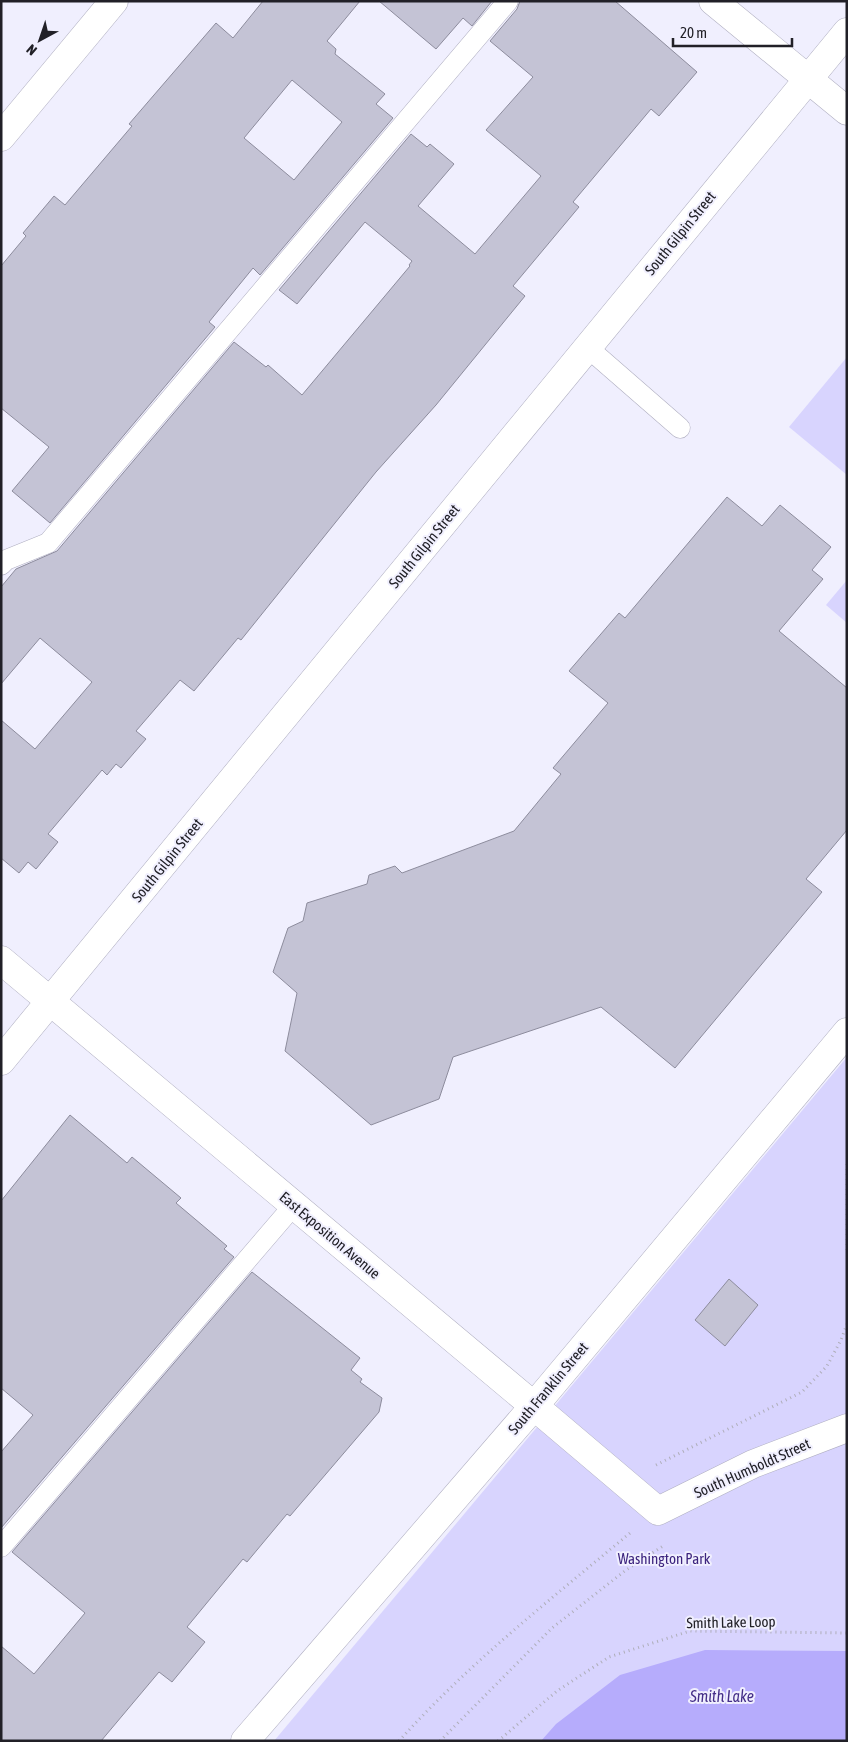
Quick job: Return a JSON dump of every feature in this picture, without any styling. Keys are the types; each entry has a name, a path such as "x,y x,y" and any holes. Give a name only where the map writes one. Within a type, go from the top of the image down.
{"street":[{"path":"1,137 114,1"},
{"path":"713,1 847,111"},
{"name":"South Gilpin Street","path":"1,1061 847,32"},
{"name":"East Exposition Avenue","path":"1,960 658,1511"},
{"name":"South Franklin Street","path":"245,1741 534,1406 847,1032"},
{"name":"South Humboldt Street","path":"658,1511 753,1464 847,1428"}],"lane":[{"path":"1,566 6,560 48,543 508,1"},
{"path":"587,347 680,428"},
{"path":"1,1547 294,1205"}],"path":[{"path":"847,1164 847,1252"},
{"path":"653,1467 802,1392 827,1366 847,1324"},
{"path":"400,1741 421,1716 521,1624 658,1511"},
{"path":"440,1741 552,1628 626,1570 667,1543"},
{"name":"Smith Lake Loop","path":"498,1741 557,1691 609,1657 690,1631 847,1634"}],"green space":[{"path":"847,357 847,475 789,427"},
{"path":"847,580 847,623 826,605"},
{"name":"Washington Park","path":"847,1057 847,1741 274,1741"}],"water":[{"name":"Smith Lake","path":"705,1650 847,1651 847,1741 541,1741 556,1724 620,1675"}],"building":[{"path":"263,1 360,1 327,41 336,49 335,54 385,94 376,104 393,118 260,275 253,268 209,322 215,327 50,523 12,491 49,447 1,408 1,266 26,236 23,233 54,196 65,205 132,126 129,124 216,23 233,38","holes":["292,80 342,122 294,180 244,138"]},
{"path":"379,1 492,1 472,26 463,18 436,49"},
{"path":"520,1 615,1 697,72 659,116 651,109 573,202 579,207 513,286 525,296 436,405 376,472 241,640 238,638 194,691 180,680 136,731 146,739 121,768 116,764 107,775 102,770 48,834 58,842 36,869 28,862 19,873 1,858 1,720 35,749 92,682 40,638 1,684 1,587 16,569 57,551 234,342 266,367 268,365 302,395 410,266 412,261 365,222 297,304 279,290 411,134 427,147 430,144 454,164 418,206 475,254 541,176 486,130 533,77 490,41 517,9"},
{"path":"727,497 762,526 780,505 831,547 812,570 823,579 779,631 847,688 847,830 806,879 822,892 675,1068 601,1007 453,1057 439,1099 371,1125 285,1051 297,993 273,972 288,928 303,921 307,903 367,884 369,875 395,866 402,873 514,831 561,774 553,768 608,703 569,671 619,613 625,618"},
{"path":"70,1115 127,1163 132,1157 181,1198 176,1203 227,1246 224,1249 234,1257 1,1528 1,1452 33,1415 1,1388 1,1201"},
{"path":"252,1272 360,1358 351,1370 362,1379 360,1382 382,1398 379,1412 290,1516 287,1514 247,1562 243,1559 187,1627 205,1642 172,1682 159,1672 101,1741 1,1741 1,1646 34,1674 85,1613 12,1552"},
{"path":"729,1279 758,1305 725,1346 695,1320"}]}
